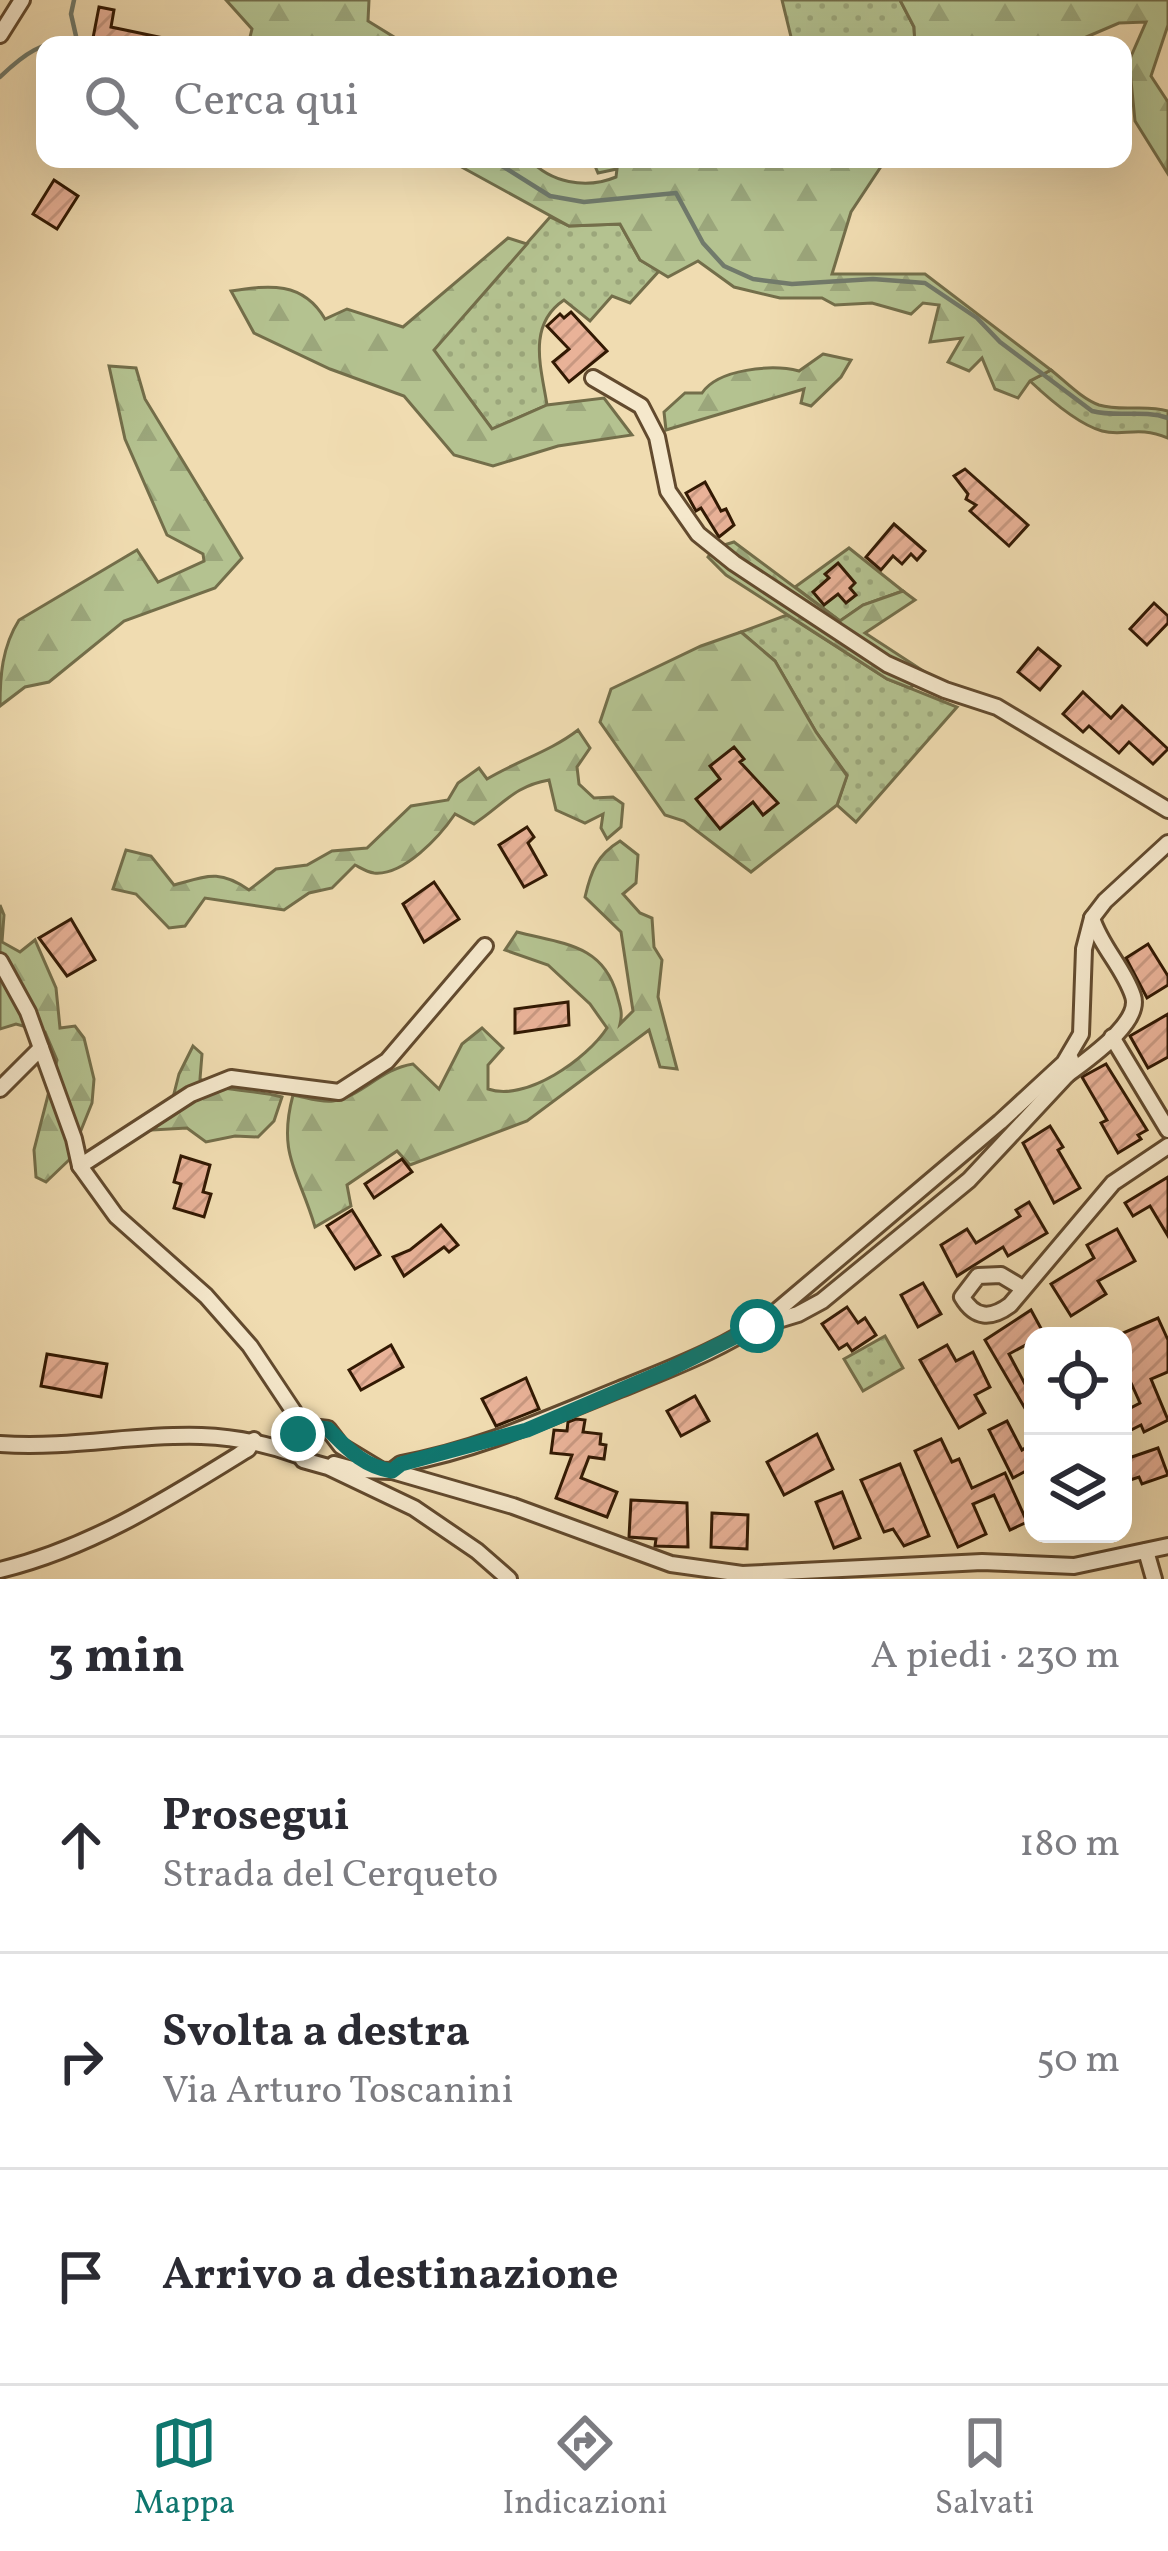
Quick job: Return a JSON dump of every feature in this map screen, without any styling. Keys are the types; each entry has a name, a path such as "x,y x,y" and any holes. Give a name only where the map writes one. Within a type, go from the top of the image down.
{"street":[{"path":"0,35 22,0"},
{"path":"593,378 640,406 657,437 668,491 698,534 734,563 887,664 998,707 1168,810"},
{"path":"757,1326 1053,1075 1081,1034 1084,949 1092,918 1166,849"},
{"path":"0,1444 214,1434 258,1441 309,1463 385,1470 527,1430 757,1326 798,1314 849,1280 969,1180 1067,1075 1131,1018 1133,997 1092,918"},
{"path":"80,1166 191,1094 231,1078 339,1092 388,1061 485,946"},
{"path":"0,961 28,1012 80,1166 116,1216 206,1297 250,1346 302,1432 297,1455"},
{"path":"1112,1037 1168,1130"},
{"path":"0,1089 40,1048"},
{"path":"1067,1075 1072,1052"},
{"path":"1022,1287 1113,1183 1168,1146"},
{"path":"0,1570 35,1561 127,1523 258,1441 328,1429 368,1487"},
{"path":"345,1449 385,1470 513,1506 671,1564 742,1574 982,1562 1074,1566 1168,1546"},
{"path":"331,1466 345,1449"},
{"path":"331,1466 414,1508 509,1579"},
{"path":"1146,1550 1154,1579"}],"green space":[{"path":"226,0 369,0 368,21 392,36 250,36 252,29"},
{"path":"782,0 900,0 914,36 791,36"},
{"path":"900,0 1168,0 1168,25 1151,76 1168,102 1168,174 1135,121 1132,54 1146,22 1119,23 1089,36 914,36"},
{"path":"463,168 539,168 569,182 592,183 616,177 617,169 598,173 596,168 880,168 851,212 832,274 925,274 1051,370 1030,381 1018,398 995,389 982,358 969,371 948,362 962,338 930,342 939,305 923,303 911,314 872,303 835,305 822,298 780,298 734,287 698,261 668,277 640,260 620,224 569,226"},
{"path":"550,217 569,226 620,224 640,260 659,271 630,303 612,296 590,321 564,300 552,310 539,348 547,405 492,429 433,350"},
{"path":"508,238 527,244 434,350 492,429 547,405 604,398 632,435 558,446 493,466 454,455 404,396 330,369 254,333 231,291 284,288 306,298 325,319 347,309 403,327"},
{"path":"823,354 851,360 841,377 811,406 801,403 804,389 666,430 664,412 685,393 702,393 720,378 746,370 799,371"},
{"path":"109,366 136,368 145,399 242,558 215,588 124,621 49,682 25,687 0,706 3,662 19,620 137,550 158,582 204,561 203,554 167,535 125,439"},
{"path":"1051,370 1099,405 1168,411 1168,438 1148,432 1110,432 1083,423 1030,381"},
{"path":"734,542 840,621 863,605 903,591 915,600 865,633 928,674 910,688 887,679 726,575 708,557 714,548"},
{"path":"849,548 903,591 863,605 840,621 795,587"},
{"path":"787,615 887,679 957,707 856,822 837,805 847,775 775,661 741,632"},
{"path":"741,632 775,661 847,776 837,805 751,872 684,821 665,815 600,722 611,689"},
{"path":"578,730 590,748 577,767 579,784 594,798 613,797 623,804 621,827 607,839 601,828 603,814 585,823 556,810 549,780 518,792 474,824 455,814 431,843 397,868 374,873 355,865 332,888 309,893 284,910 205,898 185,926 169,928 136,894 113,889 126,850 151,856 174,885 213,876 249,890 276,869 307,865 332,851 367,848 411,806 448,800 458,783 479,768 487,779"},
{"path":"620,841 638,855 636,883 623,894 640,913 652,918 654,947 662,960 658,997 677,1069 660,1067 649,1030 527,1121 410,1165 397,1151 347,1185 351,1206 315,1227 289,1149 293,1095 333,1101 413,1064 439,1089 462,1044 482,1028 503,1048 488,1065 488,1089 520,1089 571,1064 607,1028 590,1004 548,965 505,950 517,932 591,956 611,978 621,1010 620,1024 633,1011 621,932 585,897 596,864"},
{"path":"0,905 2,942 20,952 35,940 56,988 60,1028 75,1026 84,1038 94,1079 92,1103 69,1160 46,1182 36,1177 34,1150 57,1060 45,1032 16,1024 0,1029"},
{"path":"193,1046 202,1054 200,1079 218,1087 282,1097 274,1121 258,1137 206,1142 187,1128 152,1130 168,1117 179,1074"},
{"path":"885,1336 903,1368 863,1391 844,1359"}],"building":[{"path":"99,7 114,10 111,27 154,36 93,36"},
{"path":"54,180 78,196 57,229 33,214"},
{"path":"571,312 607,351 569,382 553,362 569,349 547,326 560,314 564,318"},
{"path":"965,469 1028,525 1009,546 970,511 976,505 966,499 968,494 954,476"},
{"path":"705,482 734,525 719,537 686,493"},
{"path":"894,524 925,551 917,560 911,554 902,564 893,556 881,570 866,557"},
{"path":"838,563 855,583 850,588 856,595 846,603 838,594 824,605 813,592"},
{"path":"1154,603 1168,616 1168,623 1147,645 1130,629"},
{"path":"1038,648 1060,666 1040,690 1018,672"},
{"path":"1083,692 1111,718 1122,706 1168,749 1153,764 1129,742 1119,753 1089,726 1083,732 1063,714"},
{"path":"734,747 744,759 740,762 778,803 763,815 753,802 720,829 696,799 720,779 710,766"},
{"path":"527,827 534,837 528,843 546,875 524,887 499,845"},
{"path":"434,882 459,919 424,942 403,904"},
{"path":"71,919 95,960 67,976 39,938"},
{"path":"1148,944 1168,976 1168,985 1147,998 1126,958"},
{"path":"568,1002 569,1025 515,1033 515,1009"},
{"path":"1168,1014 1168,1057 1148,1068 1130,1036"},
{"path":"1106,1064 1147,1130 1118,1153 1101,1123 1107,1120 1082,1077"},
{"path":"1050,1126 1080,1188 1054,1203 1023,1143"},
{"path":"181,1156 210,1165 203,1192 211,1194 204,1217 174,1208 181,1184 174,1182"},
{"path":"402,1159 412,1172 374,1198 365,1184"},
{"path":"1168,1177 1168,1236 1150,1206 1133,1216 1125,1203"},
{"path":"1029,1202 1047,1233 1008,1256 1003,1247 957,1276 941,1245 967,1229 976,1243 1020,1216 1016,1210"},
{"path":"352,1210 380,1255 355,1269 327,1226"},
{"path":"441,1225 458,1245 449,1252 444,1247 404,1276 393,1257 410,1250"},
{"path":"1117,1229 1135,1261 1098,1281 1106,1294 1071,1316 1051,1284 1094,1258 1087,1245"},
{"path":"923,1283 941,1314 918,1327 901,1295"},
{"path":"847,1307 858,1323 865,1318 876,1335 852,1351 847,1344 839,1349 822,1324"},
{"path":"1031,1310 1040,1327 1024,1327 1024,1346 1009,1354 1024,1382 1024,1407 985,1340"},
{"path":"1158,1318 1168,1340 1168,1372 1151,1379 1168,1420 1144,1432 1141,1425 1132,1430 1132,1407 1140,1403 1132,1385 1132,1329"},
{"path":"391,1345 403,1367 361,1390 349,1370"},
{"path":"947,1345 956,1361 973,1352 990,1387 975,1395 985,1413 959,1428 920,1360"},
{"path":"47,1354 107,1364 101,1397 41,1386"},
{"path":"526,1378 539,1409 496,1426 482,1399"},
{"path":"695,1396 709,1421 681,1436 667,1411"},
{"path":"585,1420 583,1432 601,1434 600,1444 606,1445 604,1459 589,1457 581,1478 617,1492 607,1517 556,1498 572,1455 551,1453 554,1430 567,1431 568,1422"},
{"path":"1007,1421 1024,1449 1024,1472 1013,1478 989,1430"},
{"path":"817,1434 833,1469 784,1495 767,1462"},
{"path":"941,1439 952,1462 959,1459 972,1488 1005,1473 1024,1523 1010,1530 994,1495 973,1504 986,1534 958,1547 915,1451"},
{"path":"1158,1448 1168,1475 1142,1484 1139,1477 1132,1479 1132,1457"},
{"path":"900,1464 929,1536 904,1546 893,1529 884,1532 861,1480"},
{"path":"842,1492 860,1538 834,1548 816,1502"},
{"path":"631,1500 687,1503 688,1547 655,1546 656,1539 629,1537"},
{"path":"712,1513 748,1515 747,1549 711,1547"}],"waterway":[{"path":"74,0 71,14 76,36"},
{"path":"0,77 36,49"},
{"path":"505,168 550,196 584,202 676,193 703,243 724,266 753,279 792,284 873,279 925,283 977,318 1000,342 1092,411 1168,418"}],"route":[{"path":"298,1434 321,1426 350,1452 392,1471 401,1464 527,1430 757,1326"}]}
